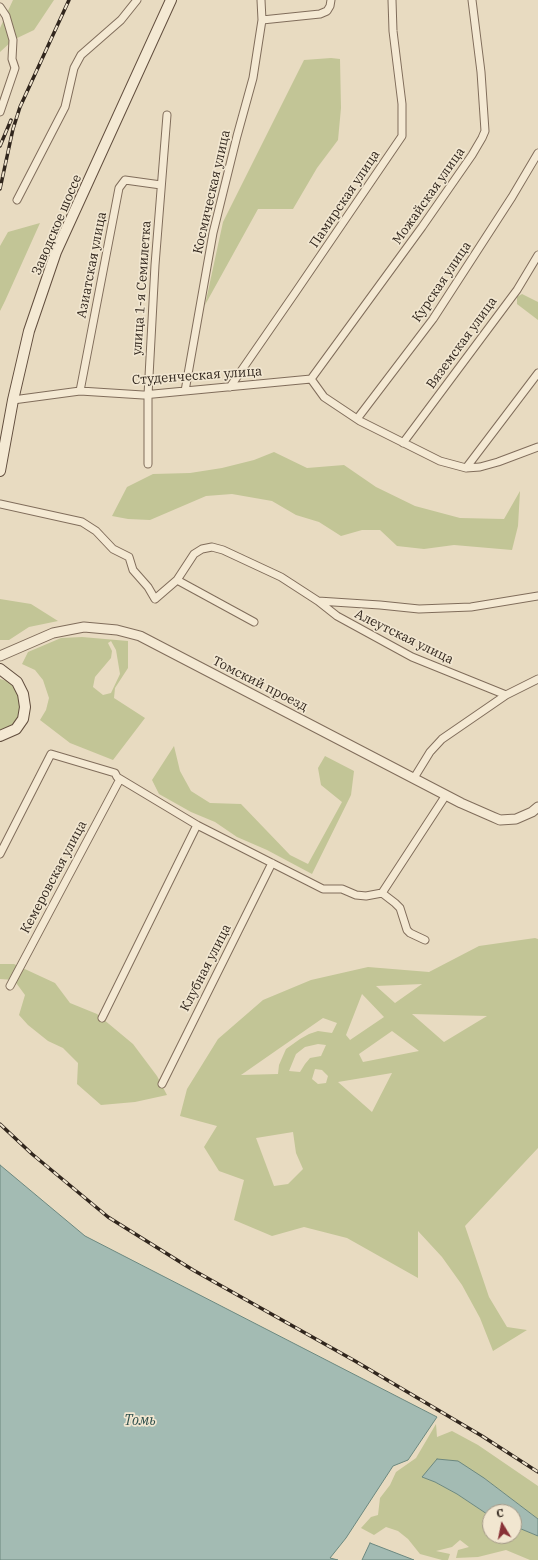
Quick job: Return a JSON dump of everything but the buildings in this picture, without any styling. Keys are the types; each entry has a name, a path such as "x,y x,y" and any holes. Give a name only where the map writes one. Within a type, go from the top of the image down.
{"main road":[{"name":"Заводское шоссе","path":"0,471 13,400 29,331 56,252 171,0"},
{"path":"0,669 17,682 23,694 25,707 23,718 16,729 0,736"}],"street":[{"path":"17,200 66,107 74,68 81,55 121,20 137,0"},
{"name":"Космическая улица","path":"185,391 213,233 237,136 254,78 262,20 261,0"},
{"path":"262,20 320,14 327,11 331,0"},
{"name":"Памирская улица","path":"230,387 402,136 402,104 393,31 392,0"},
{"name":"Можайская улица","path":"311,379 422,227 472,155 485,131 481,72 472,0"},
{"path":"0,7 6,16 13,40 12,58 15,68 0,112"},
{"name":"улица 1-я Семилетка","path":"148,464 148,395 155,265 167,115"},
{"name":"Курская улица","path":"357,419 433,319 512,197 538,153"},
{"name":"Азиатская улица","path":"80,391 120,188 124,180 161,185"},
{"name":"Вяземская улица","path":"403,443 516,290 538,255"},
{"path":"466,468 538,373"},
{"path":"311,379 324,397 357,419 440,461 466,468 480,467 538,447"},
{"name":"Студенческая улица","path":"13,400 80,391 148,395 311,379"},
{"name":"Алеутская улица","path":"0,504 82,522 96,531 113,549 129,557 132,570 148,588 155,599 177,580 194,554 202,549 212,547 223,550 281,577 318,601 336,616 412,658 506,695"},
{"path":"177,580 254,622"},
{"path":"318,601 418,609 471,607 538,596"},
{"name":"Томский проезд","path":"3,654 53,633 84,627 117,630 140,636 493,818 500,820 516,819 532,812 538,807"},
{"path":"414,778 430,752 442,739 506,695 538,678"},
{"path":"0,854 51,754 115,773 119,778 197,825 323,889 342,889 356,895 366,896 382,894 400,908 407,930 424,940"},
{"name":"Кемеровская улица","path":"10,986 119,778"},
{"path":"382,894 446,795"},
{"path":"102,1018 197,825"},
{"name":"Клубная улица","path":"162,1084 272,863"}],"green space":[{"path":"13,0 54,0 34,30 13,40 0,52 0,28"},
{"path":"331,58 340,59 341,108 338,140 317,168 293,209 258,209 205,305 223,222 304,60"},
{"path":"40,223 0,311 0,246 8,232"},
{"path":"522,294 538,302 538,320 517,304 517,297"},
{"path":"274,452 307,468 344,465 376,487 415,506 460,518 504,519 520,491 518,526 512,550 454,545 424,549 397,546 380,530 362,530 341,536 319,522 296,515 272,501 232,494 206,496 150,520 128,519 112,516 127,487 153,474 190,473 222,468 254,460"},
{"path":"0,599 31,604 58,621 29,627 9,640 0,640"},
{"path":"82,637 128,641 128,668 115,688 114,698 145,718 113,760 70,743 40,720 46,710 49,698 43,680 35,670 22,664 28,652 61,638","holes":["111,641 116,650 120,674 111,693 103,695 93,687 95,677 111,658 112,651 108,643"]},
{"path":"0,679 7,681 18,693 21,710 18,718 13,724 0,731"},
{"path":"174,746 180,771 191,791 210,803 241,804 290,855 308,864 342,802 321,785 318,768 325,756 354,771 351,795 312,874 267,850 237,837 215,822 191,812 159,794 152,780"},
{"path":"535,938 538,939 538,1148 465,1226 489,1297 507,1327 527,1330 493,1351 480,1318 462,1285 442,1257 418,1231 418,1278 347,1238 304,1227 272,1236 234,1220 244,1180 219,1171 204,1147 217,1126 180,1116 187,1089 218,1039 263,1000 311,980 368,967 429,972 479,946","holes":["422,984 395,1003 376,986","362,994 384,1017 350,1040 346,1035","412,1014 487,1016 444,1042","323,1018 337,1023 332,1033 318,1031 309,1034 286,1049 279,1065 278,1074 241,1075","392,1031 419,1051 363,1062 359,1054","318,1044 326,1045 321,1056 310,1058 300,1072 289,1071 296,1054 305,1047","315,1069 322,1070 328,1076 326,1083 318,1084 312,1079","392,1073 372,1112 338,1082","293,1132 296,1153 303,1169 288,1184 274,1186 256,1138"]},
{"path":"0,964 14,964 55,983 70,1003 97,1014 133,1044 157,1076 167,1095 135,1102 101,1105 77,1084 78,1063 63,1048 48,1041 28,1025 19,1015 25,995 14,980 0,979"},
{"path":"436,1424 437,1437 452,1431 478,1445 538,1486 538,1519 522,1507 522,1504 518,1504 484,1478 422,1477 457,1494 482,1511 482,1544 522,1544 522,1529 538,1536 538,1560 530,1560 506,1550 478,1557 456,1558 458,1550 469,1547 460,1540 452,1547 436,1551 450,1554 448,1560 442,1560 420,1554 408,1539 398,1531 386,1527 374,1535 361,1528 371,1517 378,1515 380,1498 390,1485 396,1472 416,1458"}],"water":[{"name":"Томь","path":"0,1165 85,1236 437,1417 408,1460 393,1466 346,1538 330,1558 338,1560 0,1560"},
{"path":"437,1459 458,1461 484,1478 518,1504 482,1504 482,1511 457,1494 422,1477"},
{"path":"522,1507 538,1519 538,1536 522,1529"},
{"path":"370,1543 414,1560 362,1560"}],"railway":[{"path":"0,189 13,129 20,107 69,0"},
{"path":"0,146 11,120"},
{"path":"0,1124 32,1154 108,1217 193,1270 355,1361 482,1436 538,1472"}]}
